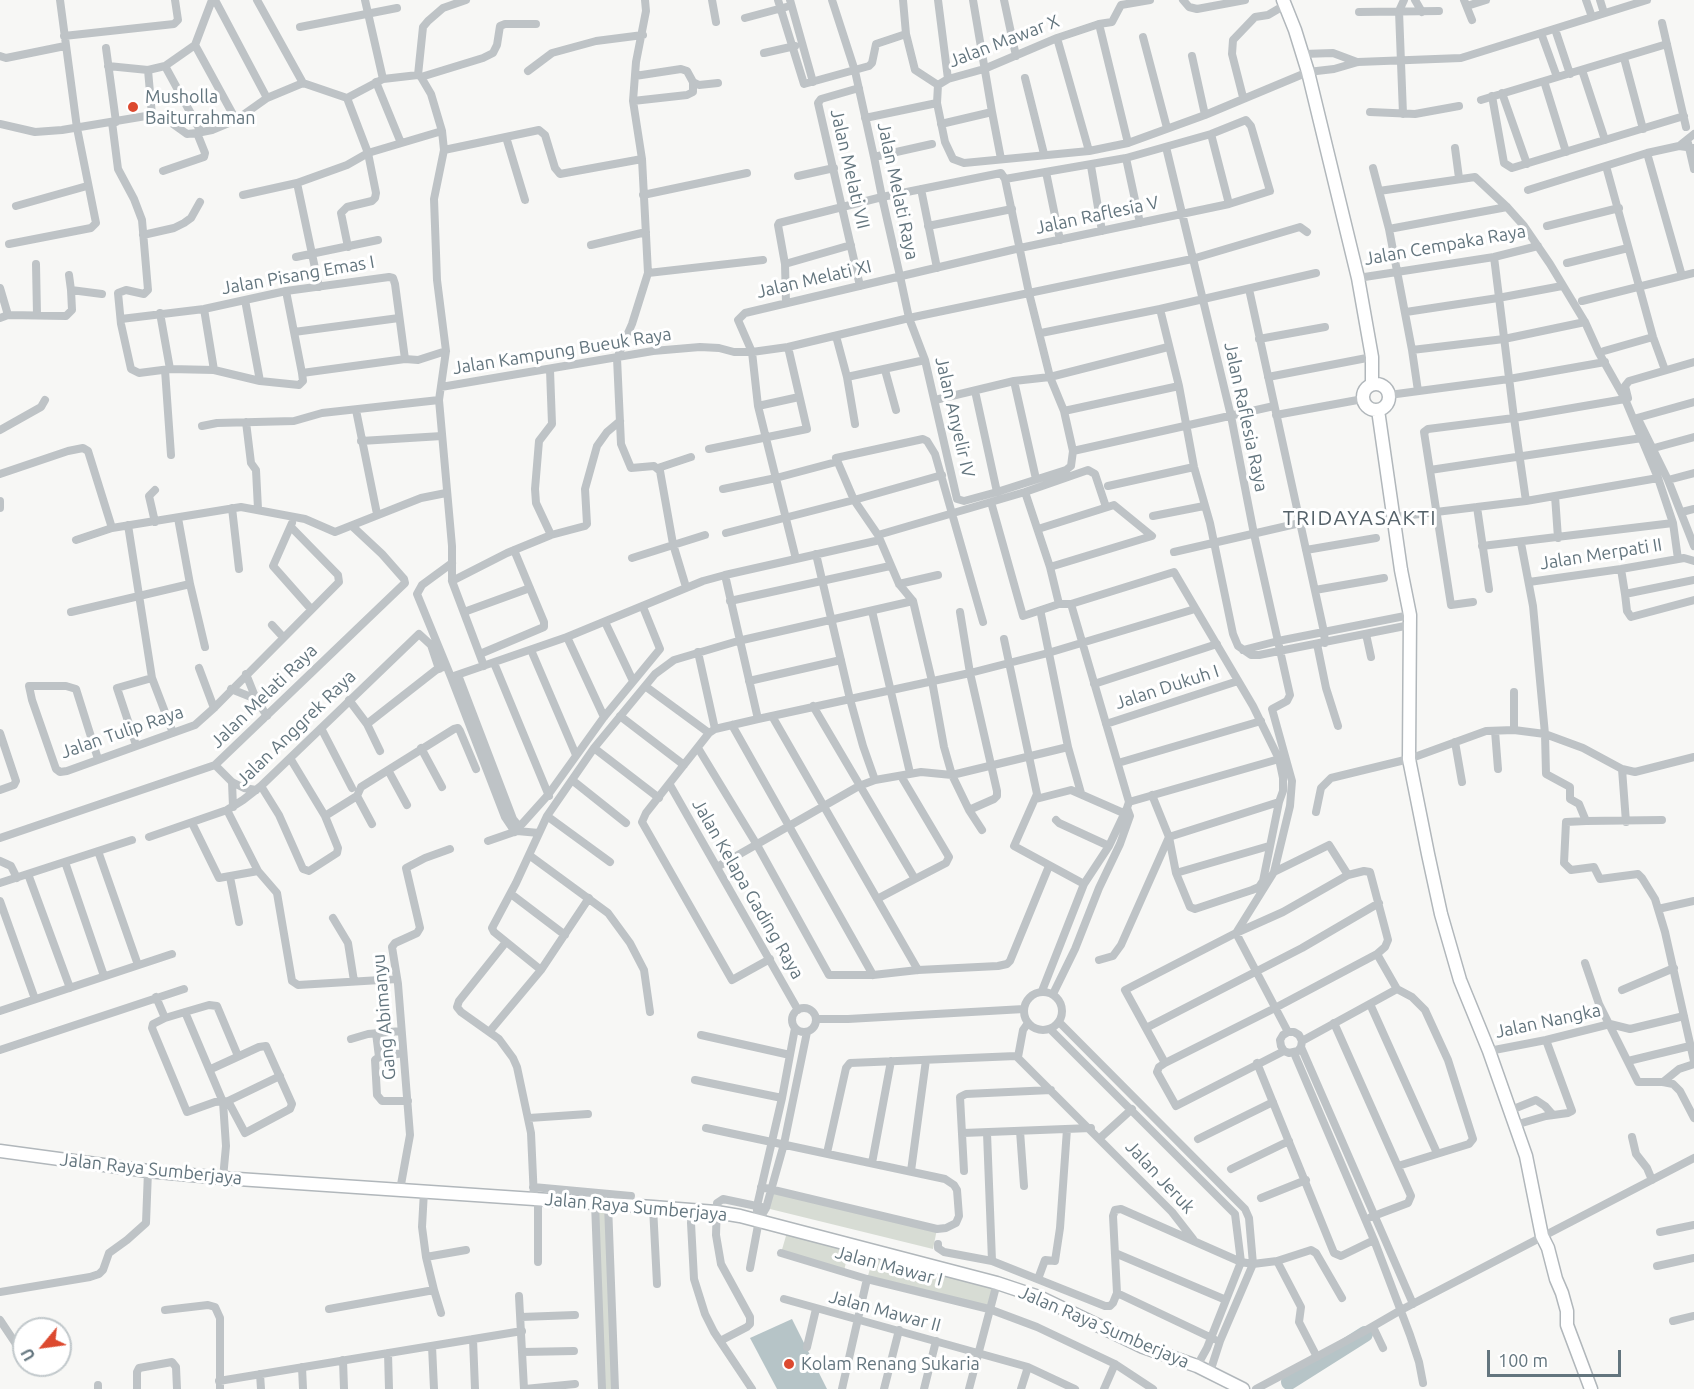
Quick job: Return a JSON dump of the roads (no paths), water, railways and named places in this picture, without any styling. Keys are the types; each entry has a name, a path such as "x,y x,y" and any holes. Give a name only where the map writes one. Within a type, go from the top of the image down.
{"street":[{"path":"9,244 93,227 96,223 77,128 60,0"},
{"path":"64,36 174,24 178,20 175,0"},
{"path":"108,66 148,70 165,66 195,45 213,0"},
{"path":"213,0 267,98"},
{"path":"257,0 303,83"},
{"path":"364,0 379,80 402,143"},
{"path":"420,76 423,27 443,8 466,0"},
{"path":"645,0 643,35 633,101 642,159 648,273 632,324 617,358 622,447 629,466 635,469 654,466 658,468 691,457"},
{"path":"712,0 716,22"},
{"name":"Jalan Melati Raya","path":"832,0 855,71 909,318"},
{"path":"903,0 906,34 915,70 938,85"},
{"path":"938,0 948,79"},
{"path":"973,0 1002,159 1089,151 1128,143 1205,115 1243,97 1308,72 1334,69 1358,62 1461,58 1647,0"},
{"path":"1004,0 1016,56"},
{"name":"Jalan Mawar X","path":"1002,159 957,162 949,153 937,103 938,85 948,79 984,69 1057,38 1112,22 1121,5 1150,0"},
{"path":"1183,0 1189,7 1197,9 1245,0"},
{"path":"1403,114 1399,11 1404,0"},
{"path":"1415,0 1422,12"},
{"path":"1472,20 1465,3 1486,0"},
{"path":"1586,0 1592,16"},
{"path":"1600,0 1604,13"},
{"path":"1243,97 1232,54 1233,40 1255,17 1268,15 1284,2 1308,72 1358,278 1372,357 1372,384 1364,393 1364,399 1368,407 1375,410 1386,406 1389,395 1383,386 1372,384"},
{"path":"745,18 779,4 791,3 813,82"},
{"path":"779,4 804,84 871,65 876,44 906,34"},
{"path":"300,27 397,8"},
{"path":"1359,12 1439,11"},
{"path":"1662,23 1686,127"},
{"path":"0,124 35,132 77,128 152,115 166,119 187,134 199,133 236,120 267,98 303,83 347,98 379,80 420,76 483,58 493,53 497,45 500,26 536,24"},
{"path":"1099,24 1128,143"},
{"path":"1555,29 1570,74"},
{"path":"1541,33 1557,77"},
{"path":"528,71 552,53 596,41 643,35"},
{"path":"1057,38 1089,151"},
{"path":"1143,38 1167,128"},
{"path":"1481,100 1667,44"},
{"path":"195,45 236,120"},
{"path":"764,53 802,45"},
{"path":"0,56 6,58 65,46"},
{"path":"106,48 118,169 142,220 147,292 144,294 120,291 118,297 129,366 136,373 168,369 214,369 260,381 299,385 303,381 302,373 286,291"},
{"path":"1303,54 1333,53 1358,62"},
{"path":"1192,56 1205,115"},
{"path":"1624,58 1643,129"},
{"path":"163,171 204,157 205,153 199,133 165,66"},
{"path":"633,101 687,95 693,92 693,82 687,71 681,69 635,76"},
{"path":"148,70 152,115"},
{"path":"1582,70 1605,140"},
{"name":"Jalan Kampung Bueuk Raya","path":"420,76 430,94 442,131 444,150 434,199 437,280 446,351 441,387 678,348 719,348 734,352 752,352 788,347 909,318 1192,259 1300,227 1307,232"},
{"path":"1025,78 1044,154"},
{"path":"1544,81 1566,152"},
{"path":"693,82 700,86 718,82"},
{"name":"Jalan Melati VII","path":"859,88 822,98 818,102 860,286"},
{"path":"1502,93 1527,164"},
{"path":"1492,96 1504,163 1512,168 1684,116"},
{"path":"347,98 368,153 374,177 375,198 372,201 347,207 341,213 348,246"},
{"path":"865,118 937,103"},
{"path":"1371,112 1403,114 1434,112 1459,106"},
{"path":"941,124 992,112"},
{"name":"Jalan Raflesia V","path":"937,268 1229,204 1269,192 1249,122 1246,120 1212,134"},
{"path":"243,195 297,183 347,165 368,153 442,131"},
{"path":"444,150 542,132 555,168 560,174 642,159"},
{"path":"1005,179 1090,166 1212,134 1229,204"},
{"path":"506,137 525,200"},
{"path":"1528,190 1647,153 1691,142 1694,169"},
{"path":"874,157 932,144"},
{"name":"Jalan Raflesia Raya","path":"1166,147 1231,417 1290,695 1287,701 1272,709 1292,781 1290,806 1274,872"},
{"path":"1455,148 1459,178"},
{"path":"1647,153 1682,276"},
{"path":"1126,158 1140,223"},
{"path":"1090,166 1102,231"},
{"path":"1606,166 1653,337 1665,370"},
{"path":"798,176 834,168"},
{"path":"1373,168 1398,272 1418,391"},
{"path":"786,303 784,264 778,224 882,197 999,172 1005,179 1029,293 1041,333 1050,376 1064,411 1073,451 1231,417 1364,399"},
{"path":"1046,172 1060,240"},
{"path":"643,195 747,173"},
{"path":"1379,191 1459,178 1477,178 1507,207 1538,246 1585,322 1625,399 1658,478 1673,523 1678,559"},
{"path":"297,183 319,286"},
{"path":"16,206 87,186"},
{"path":"921,189 937,268"},
{"path":"143,235 174,228 184,223 191,218 200,202"},
{"path":"1389,229 1507,207"},
{"path":"1547,226 1619,208"},
{"path":"928,226 1012,209"},
{"path":"591,244 646,232"},
{"path":"296,257 378,240"},
{"path":"784,264 851,245"},
{"name":"Jalan Cempaka Raya","path":"1358,278 1494,257 1538,246"},
{"path":"1567,263 1628,248"},
{"path":"1494,257 1526,501"},
{"path":"648,273 763,260"},
{"path":"36,264 37,315"},
{"name":"Jalan Melati XI","path":"752,352 738,320 745,313 937,268"},
{"path":"1041,333 1160,309 1316,273"},
{"path":"1582,302 1694,273"},
{"path":"0,288 4,317 68,315 72,310 69,275"},
{"name":"Jalan Pisang Emas I","path":"121,319 204,309 286,291 391,277 395,284 405,359"},
{"path":"1406,312 1562,286"},
{"path":"1249,289 1324,632 1321,643 1326,688 1338,726"},
{"path":"71,290 102,294"},
{"path":"245,300 260,381"},
{"path":"204,309 214,369"},
{"path":"1160,309 1235,642 1243,650 1259,655 1366,634 1406,621"},
{"path":"160,313 168,369 171,455"},
{"path":"294,332 399,318"},
{"name":"Jalan Anyelir IV","path":"909,318 925,360 957,499 963,501 997,492 1069,468 1073,461 1073,451"},
{"path":"1412,350 1504,339 1585,322"},
{"path":"1259,339 1325,327"},
{"path":"836,336 847,377 855,424"},
{"path":"1604,351 1653,337"},
{"path":"709,449 807,429 788,347"},
{"path":"935,400 1014,381 1050,376 1168,347"},
{"path":"302,373 405,359 418,360 446,351"},
{"path":"752,352 758,406 796,560"},
{"path":"1268,377 1372,357"},
{"path":"847,377 925,360"},
{"path":"1389,395 1509,379 1605,362"},
{"path":"1694,362 1626,383 1625,390 1654,448 1694,546"},
{"path":"550,370 552,424 539,441 535,489 536,504 551,535"},
{"path":"885,370 896,410"},
{"path":"1014,381 1036,479"},
{"path":"1064,411 1179,386"},
{"path":"441,387 439,400 452,581 484,666"},
{"path":"975,392 997,492"},
{"path":"758,406 799,397"},
{"path":"1473,602 1451,605 1423,434 1426,430 1625,399"},
{"path":"0,430 41,407 45,400"},
{"path":"202,426 217,423 294,421 322,413 439,400"},
{"path":"1637,418 1694,402"},
{"path":"356,410 377,514"},
{"path":"1375,410 1410,644 1409,759 1428,854 1450,950 1511,1110 1526,1156 1542,1236 1562,1293 1567,1311 1567,1324 1590,1389"},
{"path":"452,581 514,550 551,535 586,525 585,489 597,446 607,432 620,421"},
{"path":"246,422 251,463 256,470 258,509"},
{"path":"361,441 442,436"},
{"path":"1654,448 1694,437"},
{"path":"1430,470 1642,438"},
{"path":"723,489 776,478 836,460 923,439 927,441 936,454 983,622"},
{"path":"0,474 83,448 88,451 112,528"},
{"path":"836,460 854,500 879,537 899,584 913,601 952,775 969,810 982,830"},
{"path":"1108,486 1194,467"},
{"path":"658,468 673,544 686,587"},
{"path":"454,676 567,637 686,587 725,575 796,560 879,537 1090,470 1095,474 1106,507"},
{"path":"1668,480 1694,473"},
{"path":"726,533 942,475"},
{"path":"1390,517 1526,501 1658,478"},
{"path":"155,490 149,496 155,522"},
{"path":"1025,492 1050,567 1059,604"},
{"path":"76,540 112,528 232,508 258,509 305,519 335,532 421,498 446,493"},
{"path":"1555,496 1558,538"},
{"path":"0,501 0,508"},
{"path":"991,502 1023,616 1059,604 1071,604 1174,572 1261,721 1279,759 1283,791 1263,881 1259,887 1195,909 1190,907 1176,873 1169,837 1152,795"},
{"path":"1038,529 1114,505 1152,536 1050,567"},
{"path":"1153,516 1204,506"},
{"path":"1477,507 1489,590"},
{"path":"232,508 239,569"},
{"path":"1682,512 1694,509"},
{"path":"293,517 291,527 273,565 311,609"},
{"path":"178,518 205,648"},
{"path":"1174,552 1300,523"},
{"path":"1482,546 1673,523"},
{"path":"128,525 152,678 173,733"},
{"name":"Jalan Melati Raya","path":"0,838 214,765 396,594 406,581 352,526"},
{"name":"Jalan Tulip Raya","path":"98,759 76,689 66,686 32,684 28,688 56,769 62,772 195,725 339,582 338,575 291,527"},
{"path":"632,558 705,536"},
{"path":"1306,550 1376,538"},
{"path":"1521,543 1529,582 1545,734 1546,774 1570,787 1570,799 1579,804 1586,822"},
{"path":"480,654 544,627 544,622 514,550"},
{"path":"816,554 850,699 875,780"},
{"name":"Jalan Merpati II","path":"1529,582 1678,559 1689,558 1694,561"},
{"path":"452,563 422,585 417,594 443,667 454,676 513,819 518,825 522,824 548,795 604,717 660,649 643,607"},
{"path":"730,601 890,566"},
{"path":"1621,569 1627,611 1631,617 1694,600"},
{"path":"725,575 738,641 758,719"},
{"path":"899,584 938,575"},
{"path":"1315,590 1384,578"},
{"path":"1625,594 1694,580"},
{"path":"70,612 190,584"},
{"path":"464,612 530,588"},
{"path":"542,970 492,928 556,803 594,748 645,686 666,665 698,652 738,641 913,601"},
{"path":"1053,994 1075,948 1127,810 1118,763 1071,604"},
{"path":"770,960 732,980 642,822 646,813 712,731 813,706 970,673 1081,644 1195,609"},
{"path":"872,611 906,774 949,857 946,863 877,899"},
{"path":"960,612 970,673 997,796 969,810"},
{"path":"1041,614 1068,747 1081,793"},
{"path":"1243,650 1278,640 1406,621"},
{"path":"605,622 633,681"},
{"path":"273,626 283,637"},
{"name":"Jalan Anggrek Raya","path":"149,837 230,809 259,788 419,634 431,645 443,667"},
{"path":"1366,634 1371,657"},
{"path":"567,637 604,717"},
{"path":"1004,639 1036,787 1036,799 1014,846 1084,884"},
{"path":"1094,684 1217,644"},
{"path":"531,650 576,755"},
{"path":"698,652 712,731"},
{"path":"749,681 841,660"},
{"path":"494,663 548,795 556,803"},
{"path":"367,724 443,667"},
{"path":"200,668 214,708"},
{"path":"246,675 256,699 267,716"},
{"path":"454,676 505,817 515,832"},
{"path":"136,745 117,688 152,678"},
{"name":"Jalan Dukuh I","path":"1106,724 1238,681"},
{"path":"645,686 712,731"},
{"path":"1514,692 1514,730"},
{"path":"228,693 256,699"},
{"path":"349,700 367,724 380,751"},
{"path":"813,706 915,879"},
{"path":"620,716 684,765"},
{"path":"772,716 918,970"},
{"path":"1118,763 1261,721"},
{"path":"732,725 873,975"},
{"path":"321,728 352,788"},
{"path":"372,824 357,796 358,789 421,748 458,728 476,769"},
{"path":"1316,812 1321,788 1331,778 1409,759 1468,736 1495,731 1514,730 1545,734 1583,748 1622,769 1635,772 1694,757"},
{"path":"1495,731 1498,769"},
{"path":"0,733 16,781 14,785 0,790"},
{"path":"1455,742 1462,782"},
{"path":"717,867 859,786 875,780 921,772 952,775 1068,747"},
{"path":"421,748 442,787"},
{"path":"594,748 659,798"},
{"path":"698,748 756,845 826,973 832,976 873,975 1007,964 1049,866"},
{"path":"214,765 232,782 244,788 259,788 279,815 301,866 305,871 309,871 333,857 338,851 325,816 290,758"},
{"path":"1042,991 1084,884 1109,846 1127,810 1152,795 1279,759"},
{"path":"1622,769 1626,822"},
{"path":"388,770 407,805"},
{"path":"572,780 626,823"},
{"path":"232,782 230,809 258,871 277,893 292,981 298,985 396,978"},
{"name":"Jalan Kelapa Gading Raya","path":"670,785 798,1010"},
{"path":"1036,799 1071,790 1127,810"},
{"path":"325,816 357,796"},
{"path":"1099,960 1113,956 1121,945 1169,837 1279,802"},
{"path":"548,816 610,862"},
{"path":"1056,820 1109,846"},
{"path":"1662,820 1566,822 1564,863 1570,870 1594,867 1602,879 1638,874 1655,899 1674,968 1694,1062 1679,1069 1663,1082"},
{"path":"192,823 217,877 221,879 258,871"},
{"path":"488,841 515,832 539,833"},
{"path":"0,883 132,840"},
{"path":"1236,933 1274,872 1329,844 1348,875"},
{"path":"1176,873 1269,846"},
{"name":"Gang Abimanyu","path":"400,1190 410,1136 393,946 417,933 420,928 406,868 450,849"},
{"path":"98,851 138,965"},
{"path":"529,855 608,913 630,943 644,970 650,1012"},
{"path":"0,861 11,866 17,878"},
{"path":"65,862 104,976"},
{"path":"1165,1063 1125,990 1282,912 1348,875 1364,871 1370,872 1388,940 1385,947 1377,954 1275,1008 1165,1063 1159,1067 1157,1072 1176,1106 1257,1063 1299,1047 1334,1023 1397,989"},
{"path":"28,874 70,988"},
{"path":"230,877 239,922"},
{"path":"511,894 565,935"},
{"path":"490,1031 542,970 588,898"},
{"path":"0,901 35,999"},
{"path":"1658,909 1694,901"},
{"path":"1146,1028 1302,948 1379,903"},
{"path":"333,918 348,943 354,981"},
{"path":"1236,933 1288,1032"},
{"path":"507,942 459,1001 457,1007 499,1039 513,1058 520,1077 529,1118 538,1262"},
{"path":"0,1000 2,1010 172,954"},
{"path":"1377,954 1397,989 1413,997 1425,1010 1448,1060 1472,1135 1472,1142 1398,1166"},
{"path":"1585,963 1594,992 1638,1082 1673,1084 1680,1091 1694,1118"},
{"path":"1622,990 1674,968"},
{"path":"0,1050 184,989"},
{"path":"1042,991 1053,994 1062,1006 1059,1022 1050,1029 1042,1030 1028,1023 1024,1009 1029,997 1042,991"},
{"path":"156,997 165,1018"},
{"path":"1370,1004 1437,1153"},
{"path":"238,1056 217,1006 209,1005 153,1023 152,1028 187,1112 215,1102 226,1102 280,1076"},
{"path":"816,1019 1024,1009"},
{"path":"807,1032 795,1028 792,1022 793,1016 798,1010 809,1010 816,1019"},
{"path":"185,1012 226,1102 245,1133 290,1108 292,1102 266,1046 211,1069"},
{"name":"Jalan Nangka","path":"1489,1051 1610,1024 1630,1029 1684,1016"},
{"path":"761,1207 771,1190 784,1144 807,1032 814,1027 816,1019"},
{"path":"1059,1022 1214,1179 1243,1205 1249,1218 1253,1264 1220,1341 1210,1372"},
{"path":"827,1153 847,1065 850,1063 1008,1055 1018,1057 1023,1030 1028,1023"},
{"path":"1334,1023 1411,1196 1408,1203 1365,1219"},
{"path":"750,1268 761,1207 761,1186 768,1141 782,1098 795,1028"},
{"path":"1050,1029 1233,1212 1237,1221 1241,1262 1197,1366"},
{"path":"351,1039 401,1031"},
{"path":"1284,1051 1280,1040 1283,1035 1288,1032 1299,1035 1299,1047 1323,1108 1341,1165 1374,1240 1401,1310 1419,1362 1423,1383"},
{"path":"376,1034 379,1058"},
{"path":"701,1035 790,1055"},
{"path":"1515,1125 1552,1114 1572,1111 1546,1040"},
{"path":"1628,1061 1690,1046"},
{"path":"403,1053 379,1058 374,1062 378,1097 382,1101 408,1101"},
{"name":"Jalan Jeruk","path":"1018,1057 1172,1212 1193,1240"},
{"path":"911,1171 926,1060"},
{"path":"872,1163 891,1061"},
{"path":"1257,1063 1336,1254 1341,1256 1374,1240"},
{"path":"695,1080 782,1098"},
{"path":"964,1171 960,1099 966,1094 1051,1090"},
{"path":"1511,1110 1536,1100 1552,1114"},
{"path":"223,1178 226,1102"},
{"path":"1198,1139 1273,1102"},
{"path":"1323,1108 1351,1161 1413,1304"},
{"path":"1100,1138 1132,1109"},
{"path":"529,1118 588,1114"},
{"path":"706,1128 945,1179 957,1190 959,1216 956,1223 937,1229 761,1186"},
{"path":"963,1133 987,1134 1091,1128"},
{"path":"1038,1280 1045,1260 1055,1261 1060,1228 1066,1130"},
{"path":"1020,1131 1024,1186"},
{"path":"987,1134 992,1261"},
{"path":"1632,1137 1636,1154 1647,1168 1652,1180"},
{"path":"1231,1169 1289,1141"},
{"name":"Jalan Raya Sumberjaya","path":"0,1151 148,1171 223,1178 400,1190 535,1195 595,1203 716,1212 759,1220 849,1246 997,1283 1039,1297 1143,1347 1210,1372 1228,1386 1243,1389"},
{"path":"1256,1389 1401,1310 1694,1158"},
{"path":"1341,1165 1351,1161"},
{"path":"0,1292 90,1277 104,1270 109,1252 146,1223 148,1171"},
{"path":"1261,1198 1306,1180"},
{"path":"424,1191 422,1227 426,1257 441,1312"},
{"path":"535,1195 631,1196"},
{"path":"720,1341 747,1327 750,1324 750,1317 721,1264 716,1235 718,1201 723,1199 761,1207"},
{"path":"595,1203 602,1389"},
{"path":"608,1204 615,1389"},
{"path":"654,1207 657,1284"},
{"path":"938,1244 938,1248 944,1252 992,1261 1105,1306 1112,1305 1117,1293 1113,1216 1117,1209 1121,1209 1241,1262 1253,1264 1277,1261 1308,1250 1313,1251 1342,1298"},
{"path":"692,1210 694,1279 705,1314 752,1389"},
{"path":"1660,1232 1694,1225"},
{"path":"426,1257 465,1250"},
{"name":"Jalan Mawar I","path":"781,1253 867,1280 989,1309 1037,1327 1115,1364 1153,1389"},
{"path":"1116,1253 1226,1300"},
{"path":"1657,1266 1694,1258"},
{"path":"1277,1261 1301,1307 1299,1322 1317,1357"},
{"path":"842,1389 867,1280"},
{"path":"969,1389 997,1283"},
{"path":"329,1309 434,1290"},
{"path":"598,1294 612,1293"},
{"path":"1117,1293 1220,1341"},
{"path":"519,1296 524,1389 575,1384"},
{"name":"Jalan Mawar II","path":"784,1299 816,1310 899,1330 1028,1367 1065,1387 1075,1389"},
{"path":"165,1310 208,1305 215,1307 220,1318 219,1385 260,1374 522,1331"},
{"path":"807,1347 816,1310"},
{"path":"521,1317 575,1315"},
{"path":"1673,1321 1694,1316"},
{"path":"0,1320 12,1338"},
{"path":"1373,1327 1383,1348"},
{"path":"884,1389 899,1330"},
{"path":"473,1339 475,1389"},
{"path":"924,1389 936,1341"},
{"path":"432,1346 434,1389"},
{"path":"523,1352 574,1351"},
{"path":"388,1353 389,1389"},
{"path":"343,1360 344,1389"},
{"path":"137,1389 136,1372 139,1368 173,1363 176,1367 177,1389"},
{"path":"1104,1389 1115,1364"},
{"path":"302,1367 303,1389"},
{"path":"1022,1389 1028,1367"},
{"path":"260,1374 261,1389"}],"waterway":[{"path":"1289,1382 1365,1334"}],"place":[{"name":"Musholla Baiturrahman","path":"133,107"},
{"name":"Kolam Renang Sukaria","path":"789,1364"}],"district":[{"name":"TRIDAYASAKTI","path":"1360,518"}]}
